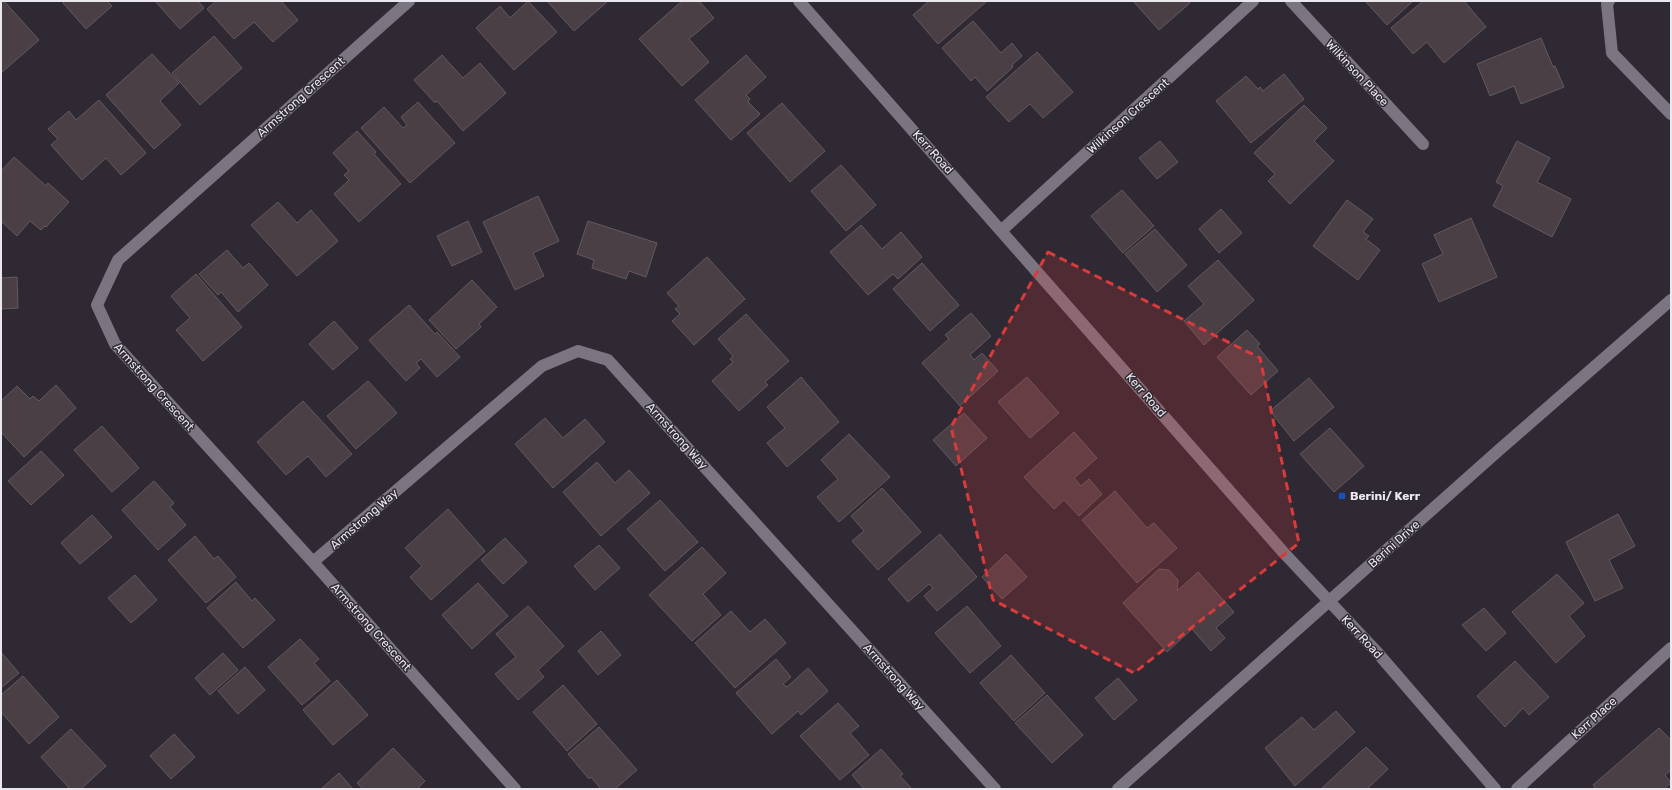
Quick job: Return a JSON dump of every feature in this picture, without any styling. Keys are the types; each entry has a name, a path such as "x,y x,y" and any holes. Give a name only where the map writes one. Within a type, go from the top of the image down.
{"street":[{"name":"Armstrong Crescent","path":"409,1 118,260 97,305 115,344 313,562 515,789"},
{"name":"Kerr Road","path":"799,1 1002,230 1284,553 1376,651 1495,789"},
{"name":"Wilkinson Crescent","path":"1002,230 1253,1"},
{"name":"Wilkinson Place","path":"1291,1 1423,144"},
{"path":"1609,1 1607,4 1612,52 1671,114"},
{"name":"Berini Drive","path":"1118,789 1505,445 1671,300"},
{"name":"Armstrong Way","path":"313,562 542,366 578,351 608,360 995,789"},
{"name":"Kerr Place","path":"1518,789 1671,648"}],"highlighted area":[{"path":"1048,252 1260,358 1299,543 1134,673 993,600 951,427"}],"building":[{"path":"1,1 4,1 39,40 1,73"},
{"path":"65,1 107,1 112,6 86,29 63,3"},
{"path":"155,1 198,1 204,8 180,29"},
{"path":"216,1 281,1 298,20 273,42 254,22 234,39 207,9"},
{"path":"528,1 557,32 514,70 476,28 500,6 510,18"},
{"path":"547,1 608,1 574,31"},
{"path":"682,1 699,1 714,18 689,39 709,62 682,86 639,39"},
{"path":"929,1 987,1 938,44 913,15"},
{"path":"1133,1 1188,1 1190,3 1159,30"},
{"path":"1365,1 1413,1 1387,25"},
{"path":"1423,1 1464,1 1486,27 1444,63 1427,42 1413,54 1391,28"},
{"path":"973,21 1001,53 1012,43 1022,56 1012,65 1013,67 987,91 975,77 971,81 942,48"},
{"path":"214,36 242,68 200,105 172,73"},
{"path":"1541,38 1553,67 1555,66 1564,87 1521,104 1514,86 1490,96 1477,64"},
{"path":"1037,52 1073,92 1043,118 1030,104 1009,122 986,97"},
{"path":"152,54 179,83 160,101 181,125 154,149 106,95"},
{"path":"442,55 463,78 480,63 506,93 463,131 437,101 435,103 414,80"},
{"path":"746,55 766,77 746,95 750,99 748,102 760,114 731,140 695,100"},
{"path":"1284,74 1304,99 1251,143 1216,101 1246,76 1258,89 1260,87 1263,91"},
{"path":"99,100 146,153 121,175 106,158 82,180 51,145 58,139 48,129 69,111 76,120"},
{"path":"418,102 455,143 410,183 361,128 384,107 403,128 407,125 401,117"},
{"path":"782,103 825,151 790,182 747,133"},
{"path":"1304,105 1327,128 1314,141 1334,161 1290,204 1268,181 1275,174 1254,153"},
{"path":"357,131 376,152 374,154 401,184 359,222 334,194 349,180 344,175 349,171 333,153"},
{"path":"1160,141 1178,162 1157,179 1139,158"},
{"path":"1517,141 1550,158 1537,182 1571,199 1552,237 1493,206 1503,186 1496,182"},
{"path":"14,157 46,186 48,183 69,202 46,227 45,226 41,230 30,221 17,236 1,221 1,171"},
{"path":"841,165 876,205 846,231 811,191"},
{"path":"1122,190 1154,226 1123,253 1091,216"},
{"path":"538,196 559,241 533,253 544,276 515,290 483,222"},
{"path":"1347,200 1373,219 1363,232 1369,236 1366,239 1380,250 1358,280 1313,246"},
{"path":"278,202 297,223 311,210 338,241 297,276 251,225"},
{"path":"1221,209 1242,233 1219,253 1199,229"},
{"path":"1471,218 1497,277 1439,302 1422,264 1443,254 1434,235"},
{"path":"468,221 482,252 452,266 437,236"},
{"path":"588,221 657,243 646,277 629,271 626,279 592,268 594,260 577,254"},
{"path":"861,225 882,249 901,232 922,257 898,279 893,274 868,295 830,252"},
{"path":"1155,229 1187,265 1157,292 1125,254"},
{"path":"227,250 243,268 249,263 268,285 238,312 221,292 218,295 199,274"},
{"path":"707,257 745,299 694,345 672,321 680,314 675,309 679,306 667,293"},
{"path":"1218,260 1254,300 1204,345 1184,321 1204,304 1188,286"},
{"path":"922,263 959,305 930,331 893,289"},
{"path":"196,274 242,327 203,361 176,330 190,318 171,296"},
{"path":"17,277 18,308 1,309 1,278"},
{"path":"472,280 497,307 479,324 481,327 456,349 429,320"},
{"path":"409,305 435,334 437,332 460,357 437,377 421,359 416,363 420,368 406,381 369,340"},
{"path":"971,313 991,336 970,355 974,360 982,353 998,371 960,406 922,363 949,339 945,335"},
{"path":"746,314 789,361 765,382 768,385 739,411 712,381 733,362 730,359 733,356 718,339"},
{"path":"334,321 358,348 333,370 309,344"},
{"path":"1247,330 1260,344 1257,346 1278,371 1251,395 1217,357"},
{"path":"801,377 839,422 787,467 767,443 785,428 767,407"},
{"path":"1027,377 1059,413 1030,438 998,402"},
{"path":"1309,378 1334,407 1294,441 1270,411"},
{"path":"368,381 397,413 356,449 327,416"},
{"path":"56,385 76,408 24,457 1,432 1,401 17,386 30,399 33,396 39,401"},
{"path":"303,401 352,454 326,477 308,456 286,475 257,442"},
{"path":"964,413 987,438 956,466 933,440"},
{"path":"545,418 563,438 585,419 605,442 553,488 515,444"},
{"path":"102,426 139,468 112,492 74,450"},
{"path":"1330,428 1364,466 1334,492 1300,454"},
{"path":"1074,432 1097,458 1074,478 1081,486 1089,479 1102,494 1079,516 1064,500 1054,509 1024,477"},
{"path":"849,434 890,477 839,522 817,497 838,479 821,460"},
{"path":"41,451 64,475 31,505 8,481"},
{"path":"597,462 615,483 629,470 650,493 601,536 563,492"},
{"path":"154,481 174,503 170,507 186,525 158,550 122,510"},
{"path":"882,488 921,532 878,570 852,541 864,531 851,516"},
{"path":"1115,491 1147,528 1154,523 1177,548 1137,583 1082,520"},
{"path":"660,500 698,542 665,571 627,529"},
{"path":"448,509 485,551 431,600 410,577 422,566 405,548"},
{"path":"1618,514 1635,546 1609,560 1623,588 1595,601 1566,542"},
{"path":"92,515 112,537 80,564 61,543"},
{"path":"940,534 977,577 937,611 924,596 933,588 929,584 908,602 888,579"},
{"path":"195,536 214,559 218,556 236,577 206,603 168,560"},
{"path":"505,538 527,562 503,584 481,560"},
{"path":"599,545 620,568 595,590 574,566"},
{"path":"702,547 726,573 703,594 721,615 692,641 649,595"},
{"path":"1006,554 1027,577 1002,599 982,577"},
{"path":"1159,569 1169,570 1178,580 1177,591 1198,572 1234,612 1216,628 1225,638 1211,651 1192,629 1167,652 1123,603"},
{"path":"1557,574 1584,603 1569,616 1585,636 1556,663 1512,612"},
{"path":"135,575 157,600 131,623 108,598"},
{"path":"236,582 252,601 255,598 275,620 243,648 207,608"},
{"path":"478,583 508,616 472,649 442,615"},
{"path":"528,606 564,646 538,670 544,677 518,700 495,674 516,657 496,634"},
{"path":"967,606 1001,646 970,673 935,633"},
{"path":"1484,608 1506,633 1486,651 1462,625"},
{"path":"731,611 750,632 765,619 786,643 735,688 695,643"},
{"path":"601,631 621,655 598,675 578,651"},
{"path":"300,639 319,659 314,663 330,681 302,705 268,667"},
{"path":"1,652 19,673 1,688"},
{"path":"223,653 238,670 210,695 195,678"},
{"path":"1011,655 1045,693 1014,721 980,683"},
{"path":"776,659 791,677 783,684 787,687 808,668 828,691 801,715 798,711 772,734 736,693"},
{"path":"1515,661 1549,697 1529,715 1523,708 1505,727 1477,696"},
{"path":"245,667 265,690 238,714 218,691"},
{"path":"23,676 59,717 29,744 1,712 1,695"},
{"path":"1118,678 1137,700 1114,720 1095,698"},
{"path":"337,680 368,715 333,745 303,710"},
{"path":"563,685 597,724 567,751 533,712"},
{"path":"1047,695 1083,735 1052,763 1015,723"},
{"path":"838,703 859,726 850,733 869,755 840,780 800,736"},
{"path":"1336,711 1355,732 1295,786 1265,748 1302,717 1314,730"},
{"path":"599,727 637,770 615,789 601,789 591,777 589,779 568,754"},
{"path":"1659,728 1671,740 1671,770 1665,775 1671,783 1664,789 1596,789 1593,785"},
{"path":"71,729 106,766 81,789 70,789 41,757"},
{"path":"174,734 195,757 171,779 150,756"},
{"path":"1366,747 1388,769 1367,789 1321,789"},
{"path":"393,748 425,781 417,789 363,789 357,783"},
{"path":"881,749 903,774 900,776 912,789 864,789 852,775"},
{"path":"339,773 353,789 321,789"}],"place":[{"name":"Berini/ Kerr","path":"1342,496"}]}
